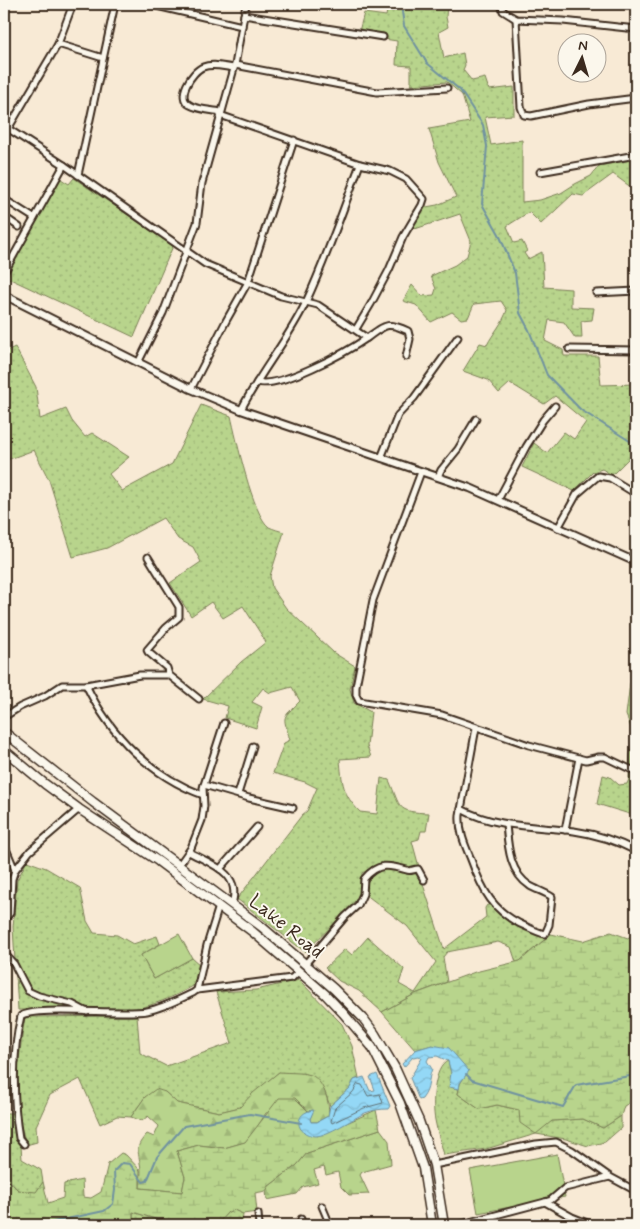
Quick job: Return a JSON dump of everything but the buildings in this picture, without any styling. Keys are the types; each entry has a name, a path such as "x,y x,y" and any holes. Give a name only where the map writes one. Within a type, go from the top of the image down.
{"main road":[{"name":"Lake Road","path":"4,732 93,802 262,927 306,963 363,1018 396,1068 411,1102 434,1165 444,1225"},
{"name":"Lake Road","path":"4,750 79,809 158,861 219,906 253,932 325,994 372,1047 386,1072 400,1103 423,1168 432,1225"}],"street":[{"path":"73,4 58,44 6,128 64,165 205,264 280,296 318,305 367,338"},
{"path":"78,175 115,4"},
{"path":"148,4 242,26"},
{"path":"138,363 163,312 197,224 202,183 235,66 246,4"},
{"path":"501,4 503,11 516,19 636,29"},
{"path":"244,15 383,37"},
{"path":"516,19 521,107 524,115 531,116 589,104 636,98"},
{"path":"58,44 104,58"},
{"path":"356,329 372,304 403,237 424,198 406,179 390,171 360,164 221,113 190,106 185,101 186,86 195,72 201,67 212,65 235,66 378,92 447,88"},
{"path":"191,390 248,282 294,140"},
{"path":"540,172 636,155"},
{"path":"242,410 306,302 360,164"},
{"path":"4,273 64,165"},
{"path":"4,199 34,218"},
{"path":"4,221 10,220 19,227"},
{"path":"596,293 636,291"},
{"path":"4,296 191,390 242,410 470,488 636,562"},
{"path":"257,382 267,383 321,365 388,325 396,325 408,332 410,339 406,357"},
{"path":"381,458 398,415 414,398 458,337"},
{"path":"569,349 636,350"},
{"path":"498,500 526,447 543,420 555,406"},
{"path":"438,477 476,418"},
{"path":"421,472 372,600 356,695 359,701 436,714 476,728 586,760 605,757 630,770 636,770"},
{"path":"558,528 577,494 598,476 610,478 636,494"},
{"path":"148,556 179,607 179,617 166,628 147,650 167,668 169,675 199,699"},
{"path":"4,717 62,686 86,685 140,675 169,675"},
{"path":"86,685 97,706 120,738 145,762 171,781 203,795"},
{"path":"179,865 194,842 203,814 204,784 224,723"},
{"path":"476,728 461,809 462,835 476,876 488,897 498,909 522,925 546,934 552,897 527,884 516,870 510,856 506,824"},
{"path":"238,794 253,746"},
{"path":"565,830 579,758"},
{"path":"204,784 293,808"},
{"path":"4,920 10,913 12,879 15,870 30,851 79,809"},
{"path":"461,809 472,815 506,824 565,830 605,839 636,851"},
{"path":"220,869 257,827"},
{"path":"4,844 15,870"},
{"path":"189,852 220,869 228,876 235,891 232,904"},
{"path":"306,963 345,917 358,905 363,894 364,879 371,873 387,865 408,871 420,870 424,880"},
{"path":"197,990 207,945 219,906"},
{"path":"4,953 14,964 28,991 39,996 72,1004 87,1012"},
{"path":"24,1144 19,1138 14,1093 15,1061 22,1014 48,1011 147,1011 197,990 292,978 298,972"},
{"path":"4,1059 15,1061"},
{"path":"434,1165 553,1142 565,1145 610,1177 636,1191"},
{"path":"458,1225 545,1202 565,1188 610,1177"},
{"path":"545,1202 572,1217 592,1225"},
{"path":"322,1206 330,1225"},
{"path":"258,1214 259,1225"},
{"path":"301,1219 302,1225"}],"green space":[{"path":"383,4 406,4 407,6 447,4 446,17 448,27 439,32 444,58 463,53 465,65 463,70 472,81 485,78 489,90 514,87 514,115 485,117 491,145 522,140 522,202 540,200 561,193 591,176 599,166 636,159 636,186 632,188 613,174 583,196 573,194 541,224 529,212 507,226 514,243 522,241 527,251 524,253 528,259 542,252 544,287 571,289 571,307 594,308 592,320 581,321 582,338 575,338 564,322 549,320 545,341 563,350 564,356 598,356 601,385 636,384 636,459 632,455 612,475 602,469 593,472 574,491 522,467 534,443 547,453 564,432 574,439 586,422 555,396 544,404 510,383 499,393 488,380 463,371 480,343 487,345 503,319 507,310 501,301 474,304 468,318 461,319 452,312 431,322 416,305 403,301 412,285 422,296 434,295 436,289 431,276 455,265 467,256 471,241 460,214 415,229 409,222 415,209 437,205 456,197 439,162 429,129 470,122 462,95 447,82 411,85 411,66 396,65 397,41 358,35 364,13 386,16 388,6"},
{"path":"74,178 173,246 134,337 6,277 58,181 61,179 69,184"},
{"path":"15,347 36,387 40,419 66,409 72,421 85,437 92,433 129,457 109,474 122,491 172,464 201,405 231,416 246,476 257,508 269,527 284,532 270,576 272,588 286,608 334,653 355,666 350,689 354,703 371,712 367,746 371,757 340,759 342,781 346,793 360,812 377,814 381,778 389,780 398,802 405,810 429,813 426,831 421,831 419,839 412,841 419,867 408,869 390,863 374,867 362,873 361,894 339,919 305,952 237,899 307,811 317,788 305,782 273,773 284,743 290,740 285,718 300,701 292,687 270,693 263,688 252,702 262,707 256,728 225,718 228,706 203,699 241,662 266,642 243,606 223,618 211,602 191,616 170,583 201,562 193,547 178,539 163,518 107,548 73,557 49,480 34,450 4,461 4,352"},
{"path":"630,683 636,686 636,816 597,804 603,775 610,777 619,785 627,784 629,779 630,755 634,735 626,715"},
{"path":"27,861 46,868 80,888 87,921 94,933 117,935 133,944 157,936 160,944 141,955 154,979 192,958 200,965 193,986 163,1001 131,1010 18,1010 13,927 17,880"},
{"path":"386,867 419,872 444,949 486,917 485,908 487,905 495,906 512,925 518,921 551,934 520,961 516,962 511,947 498,942 447,952 443,957 447,982 415,994 382,1012 359,991 339,981 325,968 345,949 352,955 368,937 404,969 399,984 415,993 436,962 407,926 365,894 371,877"},
{"path":"636,931 636,962 634,965 636,966 636,1099 624,1106 621,1116 603,1128 583,1119 552,1121 536,1134 520,1123 519,1110 497,1105 479,1109 458,1094 460,1084 468,1071 432,1045 415,1050 382,1012 415,994 475,972 520,961 551,934 583,941 611,932 628,938"},
{"path":"179,934 192,958 154,979 141,955"},
{"path":"299,980 342,1024 352,1046 359,1078 354,1080 350,1088 330,1106 324,1090 279,1072 241,1107 219,1112 177,1103 165,1092 145,1097 131,1117 117,1116 100,1124 80,1079 50,1095 36,1126 37,1142 26,1145 18,1115 17,1090 25,1017 137,1016 140,1053 166,1066 232,1043 216,992 256,990"},
{"path":"448,1061 451,1073 449,1080 453,1088 459,1089 458,1094 479,1109 497,1105 552,1121 583,1119 603,1128 621,1116 621,1128 605,1142 588,1146 566,1139 536,1134 486,1149 444,1155 435,1120 434,1097 439,1071"},
{"path":"279,1072 303,1073 315,1078 325,1093 329,1111 328,1116 317,1122 311,1122 313,1110 308,1111 304,1106 266,1113 246,1142 224,1148 199,1145 177,1151 185,1177 182,1192 140,1188 139,1145 147,1134 154,1137 159,1126 148,1116 142,1121 131,1117 145,1097 156,1089 165,1092 177,1103 219,1112 240,1107 253,1093"},
{"path":"279,1098 295,1098 308,1111 300,1118 317,1136 376,1110 380,1129 307,1153 297,1165 269,1186 266,1191 255,1193 257,1212 243,1214 234,1210 228,1212 216,1225 169,1225 168,1223 133,1212 133,1225 4,1225 4,1180 6,1178 18,1190 36,1192 43,1182 48,1203 63,1198 64,1184 82,1180 83,1197 91,1198 101,1192 108,1164 121,1153 126,1155 140,1170 140,1188 182,1192 185,1177 177,1151 199,1145 224,1148 245,1142"},
{"path":"4,1113 12,1113 21,1147 22,1159 41,1170 43,1182 36,1193 18,1190 7,1178 4,1180"},
{"path":"380,1129 389,1141 391,1164 362,1172 360,1175 369,1194 349,1195 341,1187 338,1172 326,1175 324,1167 314,1170 318,1183 303,1187 297,1194 267,1200 266,1191 269,1186 297,1165 307,1153"},
{"path":"557,1154 565,1197 478,1213 470,1170"},
{"path":"234,1210 243,1214 242,1225 216,1225 228,1212"},
{"path":"133,1212 168,1223 169,1225 133,1225"}],"water":[{"path":"432,1045 449,1048 469,1071 460,1083 459,1089 449,1087 451,1073 448,1061 437,1056 429,1057 427,1061 432,1069 428,1087 425,1095 419,1100 410,1078 422,1058 419,1056 413,1057 404,1067 402,1064 415,1050"},
{"path":"377,1074 390,1106 388,1109 365,1113 321,1135 309,1135 300,1128 300,1119 307,1112 314,1110 310,1119 311,1122 317,1122 328,1116 330,1106 350,1088 354,1080 364,1077 370,1091 375,1090 370,1077"}],"waterway":[{"path":"401,4 404,26 427,63 460,90 483,125 487,146 482,204 499,234 515,273 520,313 547,375 581,410 636,445"},
{"path":"466,1074 472,1080 563,1107 576,1085 636,1075"},
{"path":"39,1225 104,1211 113,1204 115,1190 114,1171 122,1163 130,1164 143,1182 147,1181 157,1157 184,1126 250,1114 301,1123"}]}
